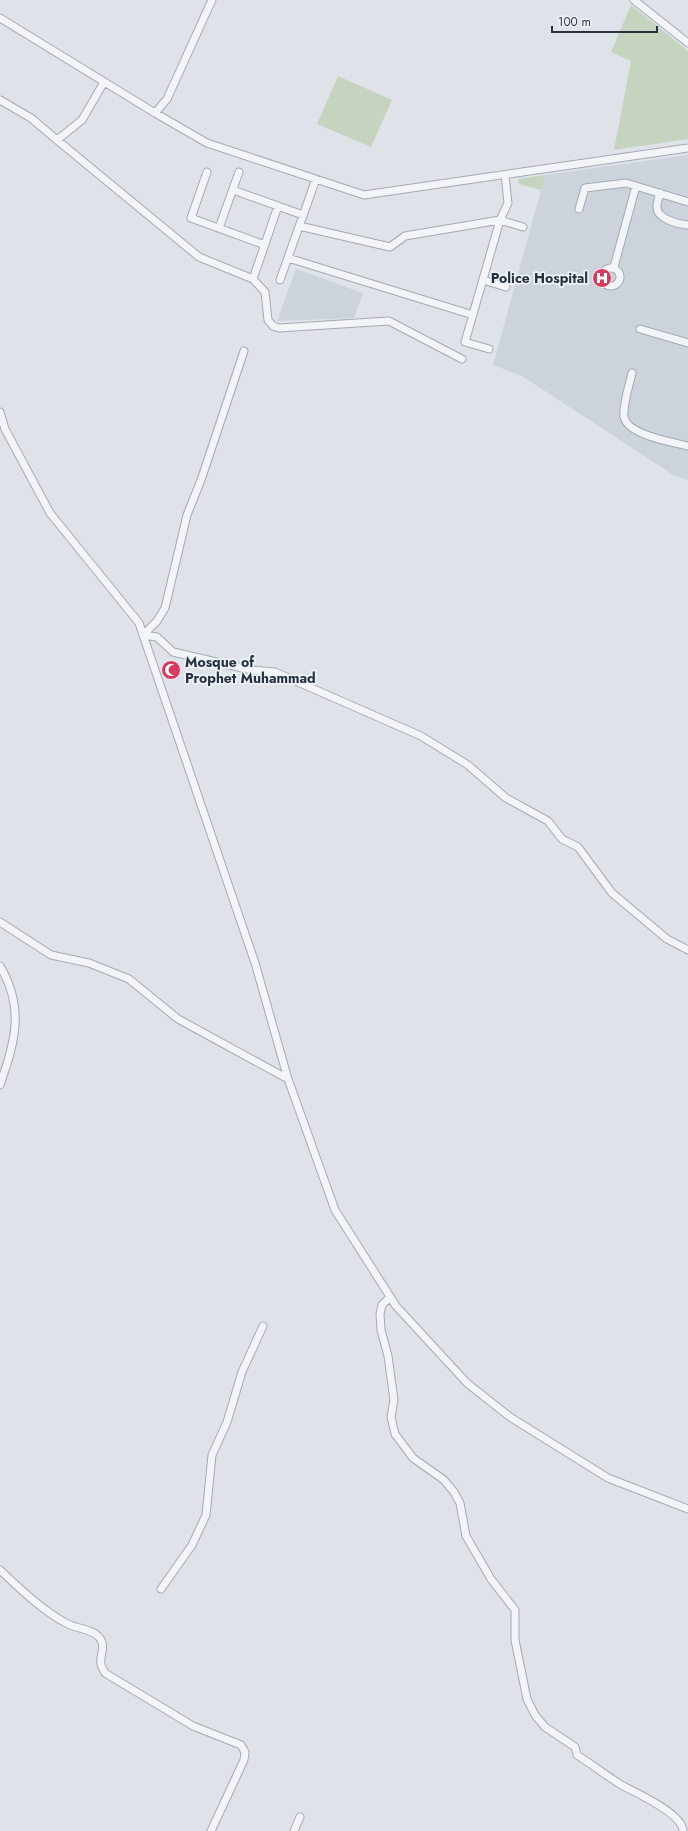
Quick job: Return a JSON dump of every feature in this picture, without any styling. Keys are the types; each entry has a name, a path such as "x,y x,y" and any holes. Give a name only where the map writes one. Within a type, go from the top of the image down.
{"street":[{"path":"155,113 166,99 212,0"},
{"path":"634,0 688,43"},
{"path":"0,18 207,143 364,196 688,148"},
{"path":"57,140 82,120 104,82"},
{"path":"0,100 31,118 199,257 253,279 265,292 268,320 273,326 278,328 389,321 462,359"},
{"path":"208,172 191,218 265,244"},
{"path":"219,228 239,172"},
{"path":"489,349 465,342 500,220 508,203 505,175"},
{"path":"280,280 316,179"},
{"path":"579,209 585,188 626,183 688,202"},
{"path":"614,267 636,186"},
{"path":"233,190 303,214"},
{"path":"660,193 656,208 660,214 668,220 688,225"},
{"path":"253,279 278,206"},
{"path":"299,226 390,247 405,236 500,220 523,227"},
{"path":"288,258 473,315"},
{"path":"483,280 506,286"},
{"path":"640,329 688,343"},
{"path":"143,635 157,621 165,608 187,515 201,480 244,351"},
{"path":"632,373 624,406 624,418 630,426 639,432 688,446"},
{"path":"0,412 5,429 50,513 139,622 255,963 288,1079 335,1210 396,1306 468,1383 510,1417 608,1478 688,1509"},
{"path":"143,635 157,637 173,652 251,670 275,672 421,736 468,765 506,798 548,821 562,839 578,847 612,893 667,939 688,950"},
{"path":"0,922 51,955 89,963 129,979 178,1019 288,1079"},
{"path":"0,966 10,982 15,1002 15,1029 8,1063 0,1085"},
{"path":"390,1296 382,1305 380,1314 381,1330 388,1356 394,1400 391,1417 395,1434 413,1458 444,1480 454,1492 460,1503 466,1536 491,1579 515,1610 515,1640 527,1699 535,1716 545,1727 575,1747 578,1755 623,1786 654,1802 678,1821 683,1827 683,1831"},
{"path":"161,1589 192,1545 206,1515 212,1455 227,1422 242,1372 263,1326"},
{"path":"0,1570 62,1620 68,1624 92,1632 100,1638 103,1653 101,1664 105,1673 193,1726 242,1745 245,1752 244,1760 211,1831"},
{"path":"294,1831 300,1817"}],"shaded area":[{"name":"Police Hospital","path":"688,155 688,480 675,476 522,376 493,365 545,175"},
{"path":"296,269 363,293 354,318 277,321"}],"green space":[{"path":"631,5 688,51 688,139 614,150 631,61 611,52"},
{"path":"338,76 392,100 371,147 317,124"},
{"path":"545,175 541,190 519,184 518,179"}],"place":[{"name":"Police Hospital","path":"602,278"},
{"name":"Mosque of Prophet Muhammad","path":"171,670"}]}
